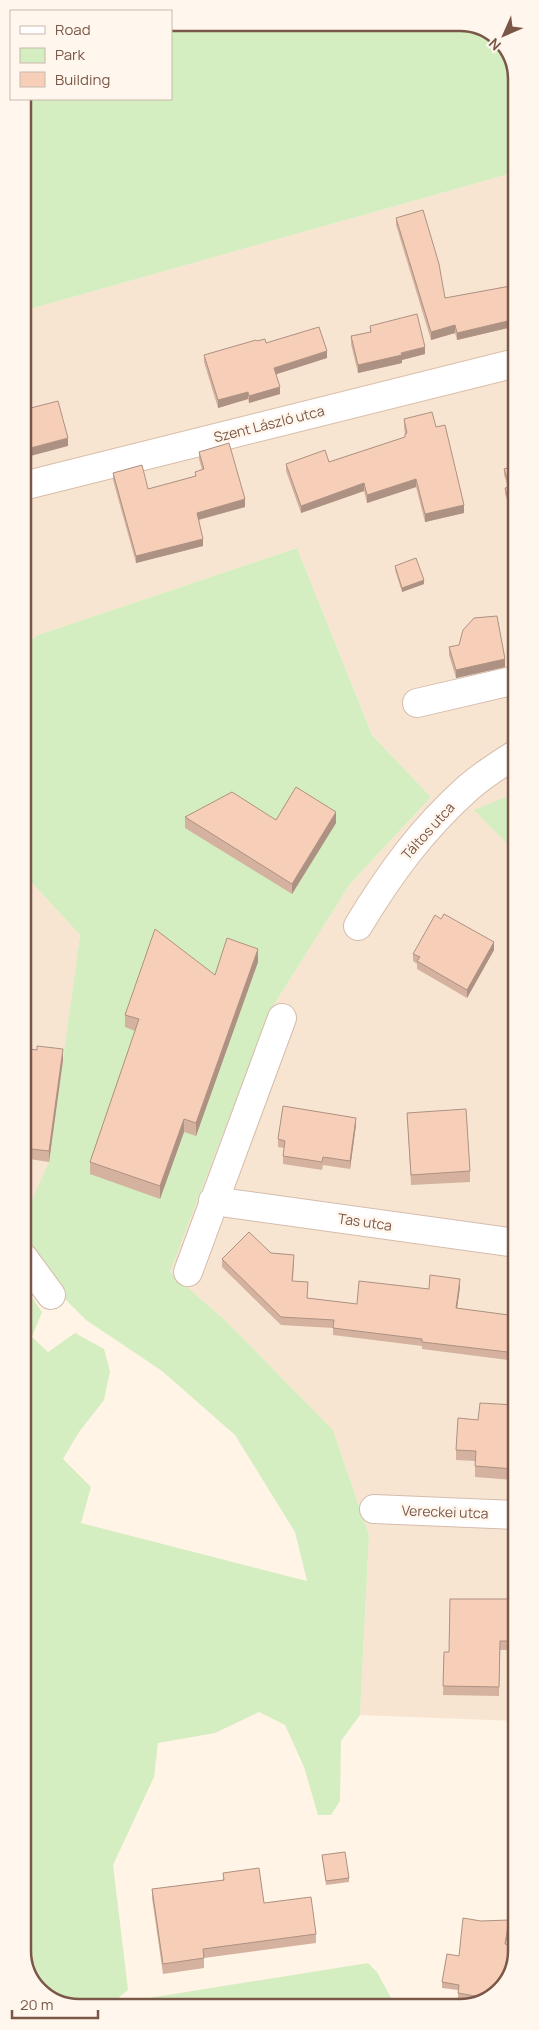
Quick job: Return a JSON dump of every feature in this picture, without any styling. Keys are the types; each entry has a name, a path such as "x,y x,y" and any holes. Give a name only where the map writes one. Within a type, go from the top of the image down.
{"street":[{"name":"Szent László utca","path":"31,484 508,365"},
{"path":"417,704 508,682"},
{"name":"Táltos utca","path":"358,926 386,879 424,831 470,786 508,760"},
{"path":"188,1272 282,1018"},
{"name":"Tas utca","path":"213,1201 508,1241"},
{"path":"31,1268 51,1295"},
{"name":"Vereckei utca","path":"374,1508 508,1515"}],"shaded area":[{"path":"508,174 508,1721 360,1715 369,1535 333,1430 226,1321 170,1272 270,1011 350,884 431,797 372,735 297,548 38,635 31,640 31,309"},
{"path":"31,882 80,935 49,1165 31,1203"}],"green space":[{"path":"172,31 463,31 479,36 479,60 503,60 508,79 508,174 31,309 31,100 172,100"},
{"path":"297,548 372,735 431,797 350,884 270,1011 170,1272 226,1321 333,1430 369,1535 360,1715 341,1741 340,1801 331,1815 318,1815 304,1767 285,1725 259,1712 215,1733 158,1743 154,1777 113,1865 128,1990 117,1999 76,1999 52,1991 43,1983 32,1960 31,1296 42,1312 32,1337 48,1352 75,1333 104,1349 110,1371 104,1400 79,1432 63,1459 91,1487 81,1523 307,1581 295,1532 235,1435 162,1371 86,1320 47,1281 31,1257 31,1202 49,1162 80,935 31,882 31,640 38,635"},
{"path":"508,796 508,845 474,810"},
{"path":"368,1963 377,1972 392,1999 142,1999"}],"building":[{"path":"423,210 439,264 445,298 508,286 508,321 457,333 455,325 431,332 396,218"},
{"path":"417,314 425,347 401,353 402,355 358,365 351,336 371,332 370,326"},
{"path":"319,327 327,351 274,368 280,387 249,396 248,392 218,400 204,355 256,340 265,339 266,343"},
{"path":"58,401 68,438 31,448 31,408"},
{"path":"432,412 436,427 445,425 464,505 425,514 416,479 367,495 364,483 301,506 286,464 325,450 329,462 405,437 407,433 404,419"},
{"path":"229,443 245,499 197,513 203,539 136,556 113,473 142,465 148,489 196,476 195,472 204,469 199,452"},
{"path":"508,468 508,481 504,469"},
{"path":"508,487 508,498 505,488"},
{"path":"416,558 424,580 402,588 395,566"},
{"path":"497,616 505,659 456,670 449,647 459,645 463,630 474,618"},
{"path":"296,787 336,812 292,884 185,817 232,792 276,820"},
{"path":"444,914 494,942 467,990 417,961 420,957 413,954 435,915 441,919"},
{"path":"155,929 215,975 227,938 258,949 196,1123 184,1119 160,1186 90,1162 139,1019 125,1015"},
{"path":"37,1046 63,1049 49,1151 31,1149 31,1049 37,1050"},
{"path":"283,1106 356,1118 350,1161 323,1157 322,1162 283,1156 285,1141 278,1139"},
{"path":"466,1109 470,1171 411,1175 407,1113"},
{"path":"249,1232 271,1253 294,1255 292,1281 308,1282 307,1298 357,1304 359,1281 429,1289 430,1275 460,1279 456,1308 508,1315 508,1352 422,1342 422,1339 333,1328 334,1320 281,1317 222,1259"},
{"path":"480,1403 508,1405 508,1469 475,1466 476,1451 456,1450 458,1418 478,1420"},
{"path":"450,1599 508,1599 508,1641 500,1641 499,1687 443,1686 444,1652 449,1652"},
{"path":"345,1852 349,1878 326,1881 322,1855"},
{"path":"259,1868 264,1903 311,1897 316,1934 203,1949 204,1958 163,1964 152,1889 224,1880 223,1873"},
{"path":"463,1918 481,1921 508,1920 505,1944 508,1945 508,1951 505,1966 496,1983 489,1989 475,1996 458,1993 459,1985 442,1982 447,1954 459,1956"}]}
